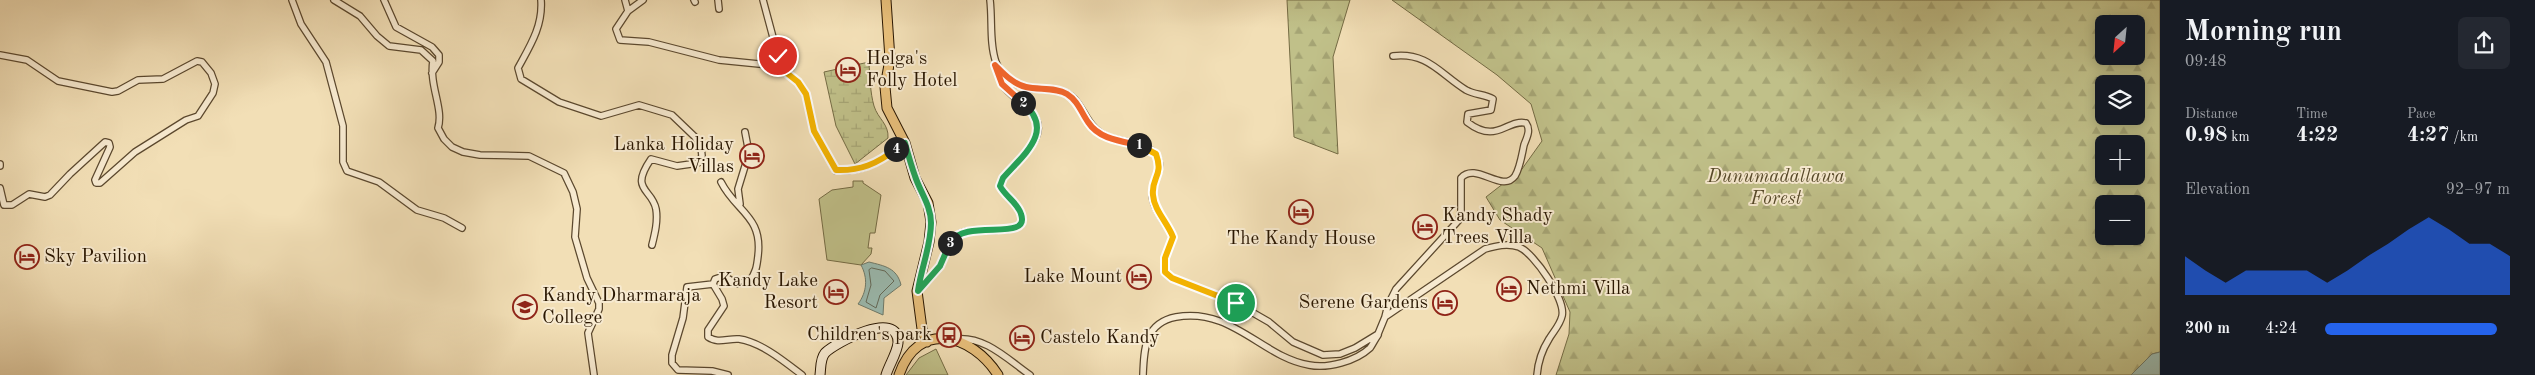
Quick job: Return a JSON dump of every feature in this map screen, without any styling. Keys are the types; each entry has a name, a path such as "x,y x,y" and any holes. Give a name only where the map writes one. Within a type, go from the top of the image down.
{"main road":[{"path":"886,0 890,58 885,87 887,108 905,143 915,178 928,203 931,222 929,242 920,271 918,291 922,329 927,342"},
{"path":"820,375 824,354 870,329 881,326 893,330 898,344 886,375"},
{"path":"900,375 912,354 927,342 942,338 968,344 981,353 998,375"}],"street":[{"path":"292,0 301,24 326,62 343,126 342,162 348,171 379,182 417,210 444,218 462,228"},
{"path":"334,0 360,16 376,36 389,46 421,50 433,61 431,74 435,99 441,118 438,128 444,139 452,147 480,155 529,156 564,173 573,192 577,209 575,237 587,278 599,303 599,309 588,333 594,375"},
{"path":"384,0 396,27 432,47 439,54 438,62 431,74"},
{"path":"541,0 542,15 536,35 518,68 521,79 560,102 601,116 639,104 672,115 695,137 701,147 702,156 698,162 678,166 651,158 649,162 641,182 642,188 656,207 656,229 652,245"},
{"path":"626,0 628,11"},
{"path":"643,0 628,11 616,29 620,40 649,42 719,60 778,66 798,82 806,94 814,131 836,170 855,171 880,161 905,143"},
{"path":"718,0 720,9"},
{"path":"763,0 778,56 778,66"},
{"path":"918,291 940,266 952,240 963,232 974,229 1010,230 1017,227 1022,221 1021,214 1000,186 1003,178 1034,141 1038,130 1037,120 1031,109 1002,84 992,51 990,0"},
{"path":"0,54 27,60 58,81 112,92 118,91 138,80 163,79 197,61 202,62 211,73 216,84 213,93 198,116 186,120 135,152 100,183 96,183 95,180 110,147 109,143 105,142 50,195 45,197 29,194 12,205 4,206 0,188"},
{"path":"1143,375 1144,347 1148,334 1157,324 1167,318 1205,316 1234,328 1294,361 1310,366 1324,366 1356,356 1370,347 1378,334 1396,289 1459,220 1461,211 1461,178 1466,173 1472,172 1505,181 1512,179 1517,172 1529,131 1526,123 1521,122 1496,132 1472,125 1468,122 1468,114 1491,110 1493,99 1465,89 1436,66 1420,58 1410,55 1393,56"},
{"path":"995,65 1010,80 1024,87 1066,93 1078,104 1087,122 1096,132 1108,138 1146,147 1156,154 1160,167 1152,192 1154,206 1168,225 1173,237 1165,258 1165,272 1172,278 1236,303 1269,322 1293,342 1323,355 1340,354 1355,348 1378,334"},
{"path":"741,206 738,189 749,153 745,132"},
{"path":"713,284 718,276 724,276 737,284 743,284 753,277 757,266 759,236 756,226 721,182"},
{"path":"1386,317 1485,249 1502,245 1518,247 1529,252 1536,260 1562,306 1563,315 1542,351 1536,375"},
{"path":"713,284 687,287 683,318 672,355 672,363 678,370 728,375"},
{"path":"713,284 724,306 708,330 708,337 713,340 740,340 752,344 771,354 802,375"},
{"path":"951,339 975,338 984,342 1030,375"}],"green space":[{"path":"1287,0 1350,0 1333,57 1338,154 1294,137"},
{"name":"Dunumadallawa Forest","path":"1392,0 2160,0 2160,352 2152,354 2131,375 1556,375 1569,334 1570,312 1542,248 1500,220 1486,197 1522,169 1542,141 1531,104 1497,75"},
{"path":"869,62 874,106 887,129 888,138 855,164 836,126 824,72"},
{"path":"853,181 863,181 863,183 881,195 875,233 870,233 868,248 872,248 871,254 861,265 827,260 819,199 832,190 853,187"},
{"path":"936,349 948,375 906,375 919,358"}],"water":[{"path":"869,262 893,271 901,285 884,298 883,315 858,304 866,285 861,265"},
{"path":"2160,352 2160,375 2131,375 2152,354"}],"place":[{"name":"Helga's Folly Hotel","path":"848,70"},
{"name":"Lanka Holiday Villas","path":"752,156"},
{"name":"The Kandy House","path":"1301,212"},
{"name":"Kandy Shady Trees Villa","path":"1425,227"},
{"name":"Sky Pavilion","path":"27,257"},
{"name":"Lake Mount","path":"1139,277"},
{"name":"Nethmi Villa","path":"1509,289"},
{"name":"Kandy Lake Resort","path":"836,292"},
{"name":"Serene Gardens","path":"1445,303"},
{"name":"Kandy Dharmaraja College","path":"525,307"},
{"name":"Children's park","path":"949,335"},
{"name":"Castelo Kandy","path":"1022,338"}],"route":[{"path":"778,56 778,66 798,82 806,94 814,131 828,161 836,170 855,171 880,161 905,143 915,178 928,203 931,222 929,242 920,271 918,291 940,266 952,240 963,232 974,229 1010,230 1017,227 1022,221 1021,214 1000,186 1003,178 1034,141 1038,130 1037,120 1031,109 1002,84 995,65 1010,80 1024,87 1066,93 1078,104 1087,122 1096,132 1108,138 1146,147 1156,154 1160,167 1152,192 1154,206 1168,225 1173,237 1165,258 1165,272 1172,278 1236,303"}]}
